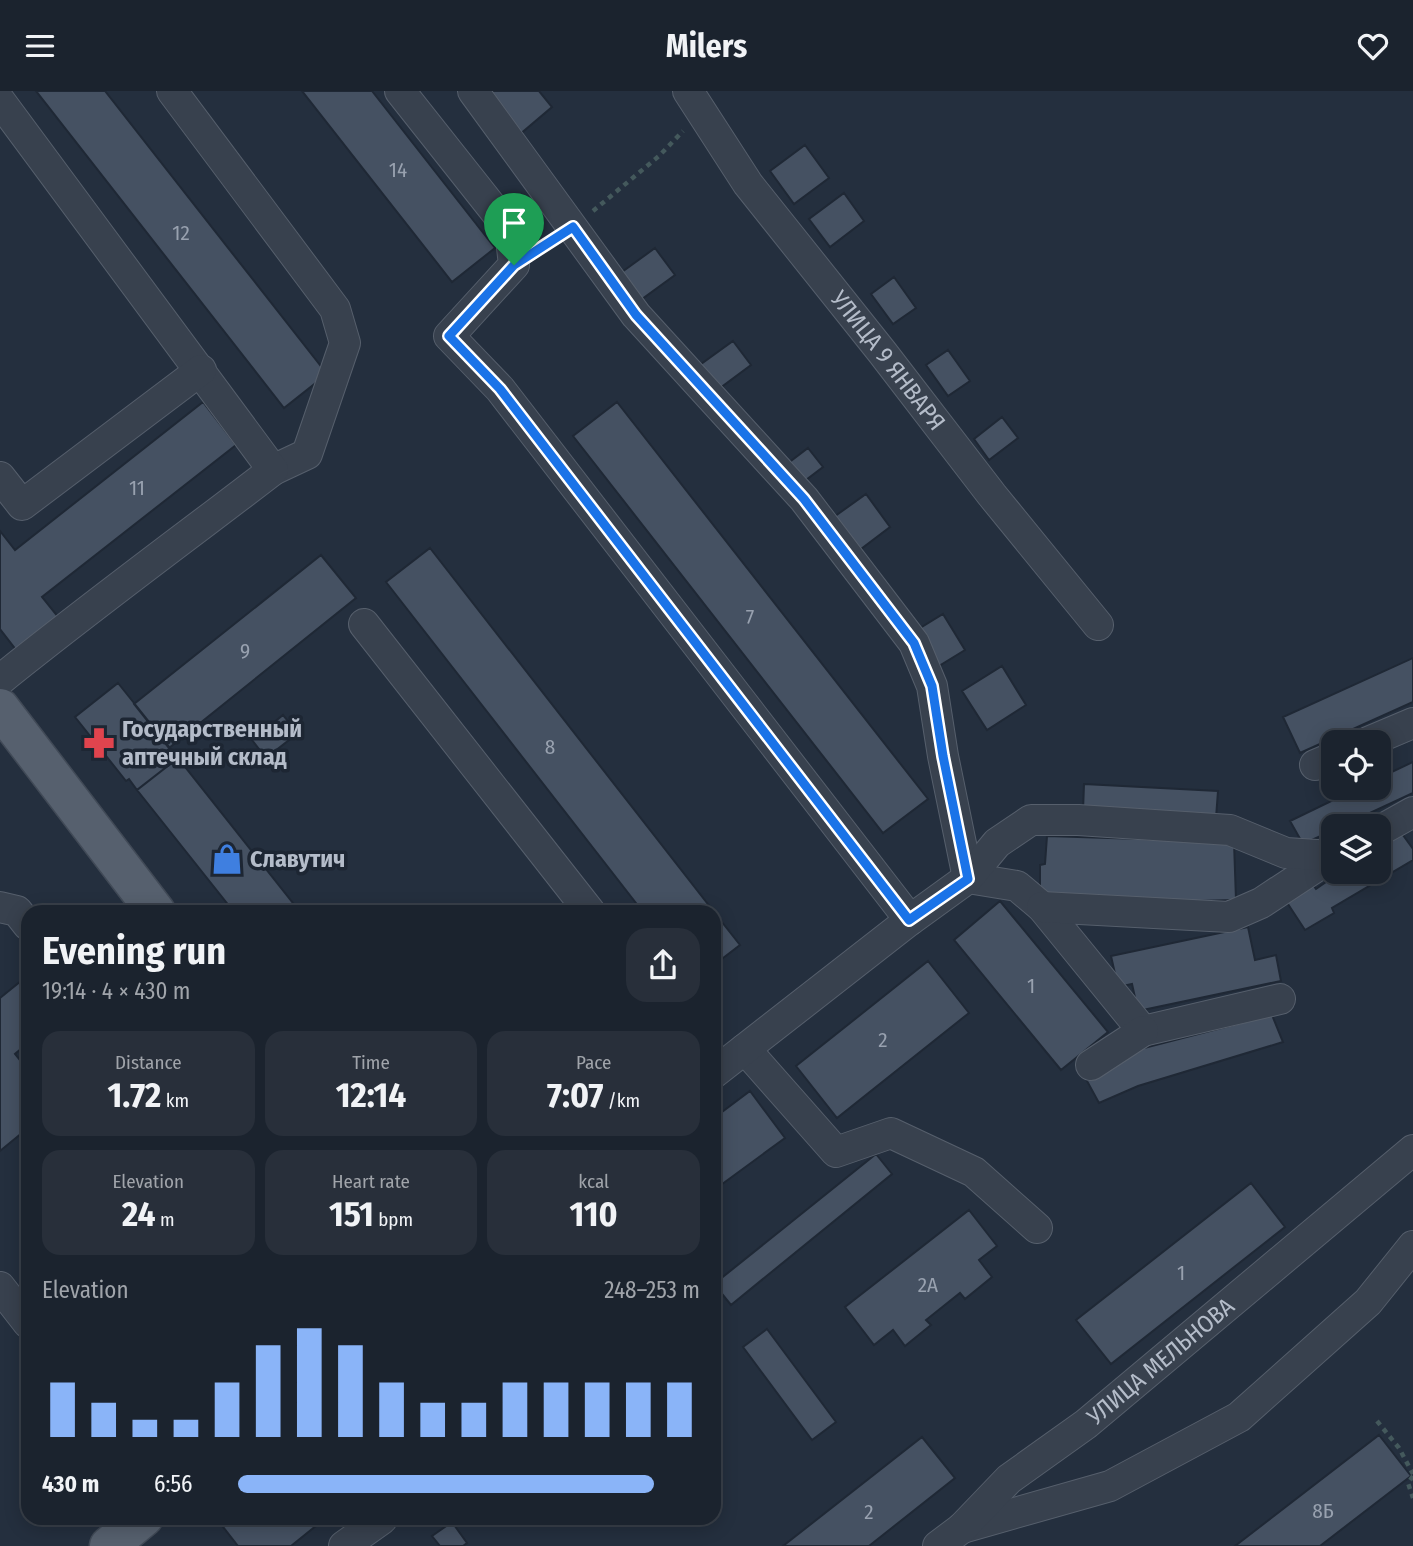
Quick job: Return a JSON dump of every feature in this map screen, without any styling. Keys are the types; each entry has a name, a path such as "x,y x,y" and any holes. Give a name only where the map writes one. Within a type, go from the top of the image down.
{"main road":[{"path":"0,708 151,905"},
{"path":"109,1546 134,1525"}],"street":[{"path":"0,680 82,613 148,567 273,470 307,454 345,343 335,309 172,91"},
{"path":"400,91 510,230 514,265 449,336 500,389 909,920"},
{"path":"473,91 636,315 804,499 914,643 932,686 968,879"},
{"path":"0,101 273,470"},
{"name":"УЛИЦА 9 ЯНВАРЯ","path":"696,101 748,184 992,495 1098,625"},
{"path":"0,477 22,505 201,370"},
{"path":"364,624 585,905"},
{"path":"1391,732 1413,723"},
{"path":"1391,824 1413,812"},
{"path":"721,1068 909,920 968,879 997,843 1031,820 1078,820 1230,830 1286,853 1321,855"},
{"path":"1042,907 1229,917 1261,903 1321,864"},
{"path":"968,879 1017,886 1042,907 1143,1031"},
{"path":"0,907 17,911 21,916"},
{"path":"1091,1065 1143,1031 1280,999"},
{"path":"745,1049 836,1152 891,1133 974,1172 1037,1228"},
{"name":"УЛИЦА МЕЛЬНОВА","path":"938,1546 962,1528 1009,1479 1086,1424 1413,1150"},
{"path":"962,1528 1110,1486 1239,1417 1368,1302 1413,1246"},
{"path":"0,1287 21,1314"},
{"path":"344,1546 374,1525"}],"path":[{"path":"573,227 659,156 696,101"},
{"path":"1377,1422 1399,1448 1413,1475 1408,1483 1413,1498"}],"building":[{"path":"36,91 105,91 327,374 284,408"},
{"path":"302,91 372,91 495,248 452,282"},
{"path":"483,91 539,91 552,107 519,135"},
{"path":"805,145 829,178 794,204 770,171"},
{"path":"844,193 864,221 830,247 809,219"},
{"path":"655,248 675,275 642,299 622,272"},
{"path":"894,277 916,308 893,324 871,294"},
{"path":"733,341 751,365 716,391 697,367"},
{"path":"948,350 970,381 948,396 926,365"},
{"path":"203,402 236,445 42,597 59,618 17,651 0,629 0,531 15,550"},
{"path":"617,402 928,799 883,833 573,436"},
{"path":"1002,417 1018,438 989,460 974,439"},
{"path":"808,448 823,467 798,486 783,467"},
{"path":"866,494 890,527 857,552 831,519"},
{"path":"430,548 709,905 638,905 386,582"},
{"path":"321,555 356,598 169,748 134,704"},
{"path":"943,614 965,650 934,669 912,633"},
{"path":"1413,658 1413,702 1351,730 1321,730 1321,744 1300,753 1283,717"},
{"path":"1002,666 1026,705 987,730 962,691"},
{"path":"118,683 178,758 137,790 129,779 126,781 75,717"},
{"path":"283,715 298,733 266,758 252,740"},
{"path":"178,758 294,905 228,905 137,790"},
{"path":"1413,762 1413,793 1368,814 1321,814 1321,836 1303,844 1290,821 1333,800 1391,800 1391,772"},
{"path":"1084,784 1218,791 1216,818 1083,811"},
{"path":"1400,831 1413,849 1413,860 1391,873 1391,837"},
{"path":"1047,836 1234,842 1236,900 1075,904 1040,892 1040,865 1045,864"},
{"path":"1323,884 1372,884 1332,908 1334,913 1305,930 1286,901 1313,885 1316,889"},
{"path":"1000,901 1108,1032 1061,1070 954,940"},
{"path":"721,921 740,945 721,960"},
{"path":"1248,927 1255,960 1276,955 1281,981 1138,1011 1132,984 1118,987 1111,956"},
{"path":"928,961 969,1013 837,1118 796,1066"},
{"path":"21,981 21,1049 15,1054 21,1061 21,1134 0,1151 0,998"},
{"path":"1272,1015 1283,1042 1138,1086 1099,1103 1087,1081 1144,1048"},
{"path":"750,1091 785,1138 721,1185 721,1113"},
{"path":"876,1154 892,1174 731,1305 721,1293 721,1278"},
{"path":"1251,1183 1285,1227 1111,1364 1076,1320"},
{"path":"969,1210 997,1246 979,1260 992,1277 965,1299 960,1293 926,1320 931,1325 905,1346 893,1330 874,1345 845,1307"},
{"path":"767,1329 836,1422 812,1440 743,1347"},
{"path":"1379,1435 1411,1476 1320,1546 1235,1546"},
{"path":"922,1437 955,1478 869,1546 783,1546"},
{"path":"222,1525 317,1525 291,1546 238,1546"},
{"path":"448,1525 454,1525 467,1543 463,1546 440,1546 432,1536"}],"place":[{"name":"Государственный аптечный склад","path":"99,743"},
{"name":"Славутич","path":"227,859"}],"route":[{"path":"573,227 636,315 804,499 914,643 932,686 968,879 909,920 500,389 449,336 514,265 573,227"}]}
